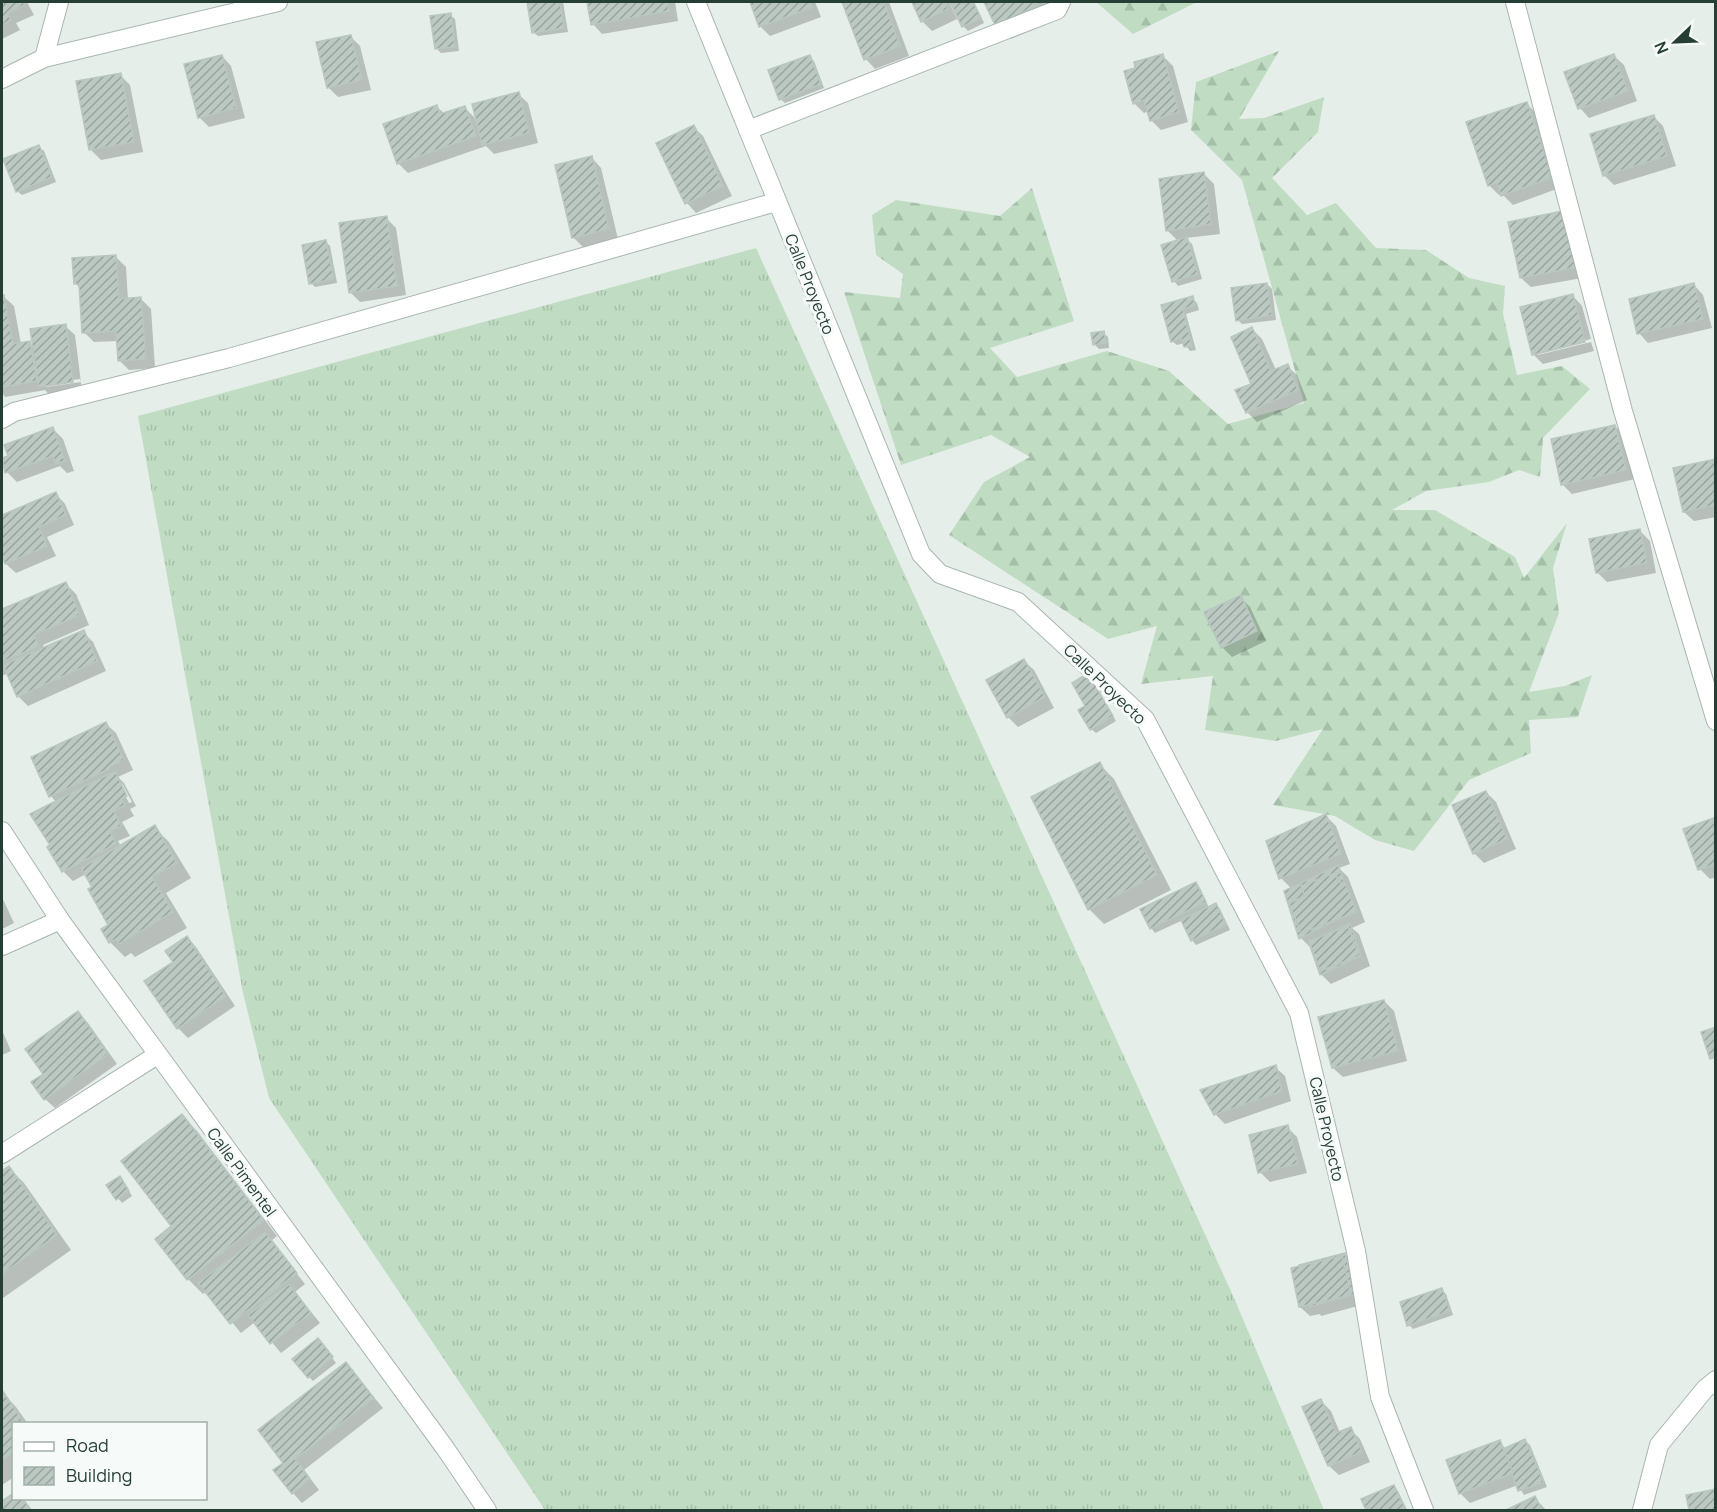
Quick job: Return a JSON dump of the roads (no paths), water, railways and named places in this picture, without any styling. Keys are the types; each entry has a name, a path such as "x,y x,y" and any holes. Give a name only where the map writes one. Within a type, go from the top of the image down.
{"street":[{"path":"44,58 59,2"},
{"path":"2,79 44,58 278,2"},
{"name":"Calle Proyecto","path":"696,2 921,554 940,574 1018,602 1145,719 1299,1013 1356,1251 1380,1397 1424,1510"},
{"path":"748,130 1057,10 1060,2"},
{"path":"1515,2 1623,411 1716,721"},
{"path":"2,419 14,412 229,358 776,202"},
{"name":"Calle Pimentel","path":"2,831 60,920 438,1438 487,1510"},
{"path":"2,946 60,920"},
{"path":"2,1154 157,1055"},
{"path":"1642,1510 1659,1445 1705,1389 1716,1380"}]}
